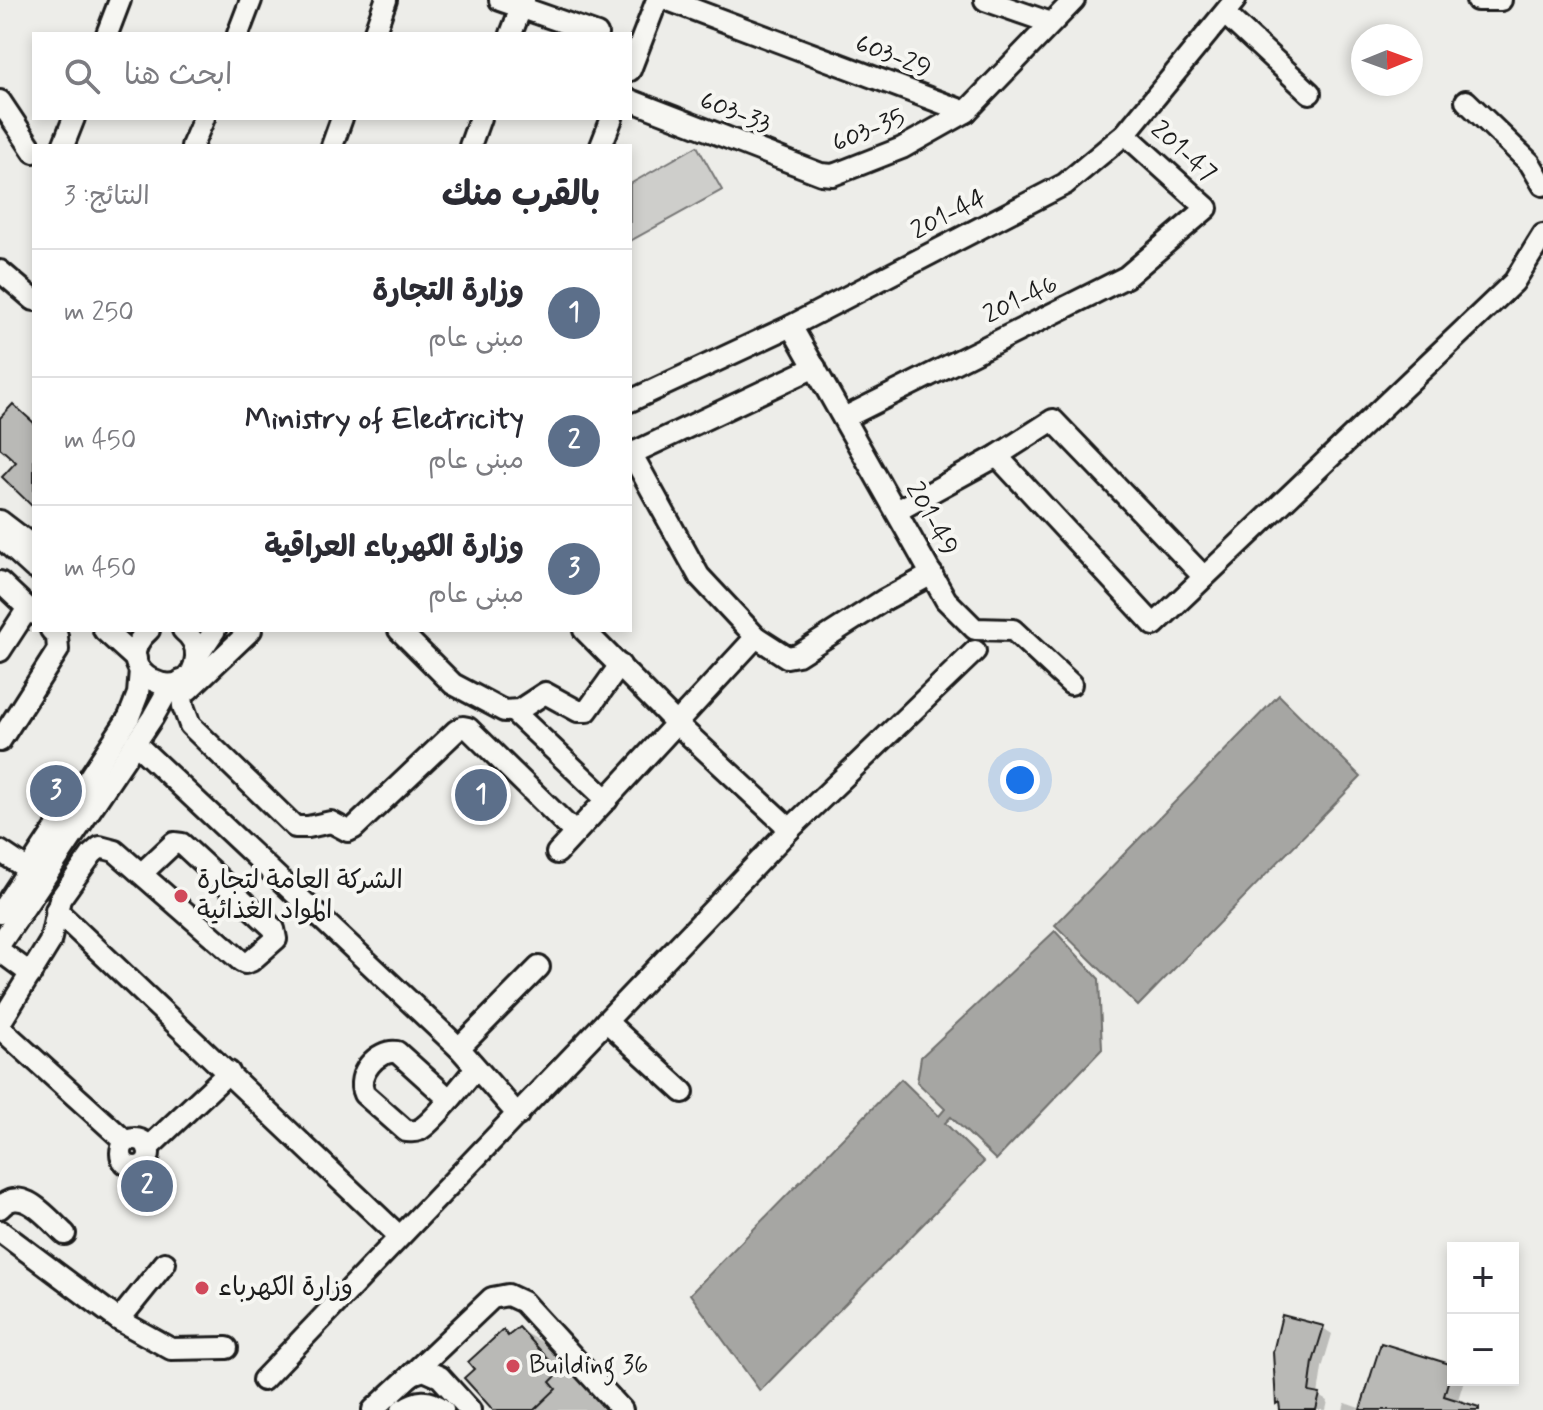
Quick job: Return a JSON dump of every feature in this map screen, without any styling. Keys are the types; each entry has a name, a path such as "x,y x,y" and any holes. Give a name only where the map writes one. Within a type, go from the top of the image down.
{"street":[{"path":"108,32 120,0"},
{"path":"239,32 251,0"},
{"path":"375,32 386,0"},
{"path":"500,0 523,4 592,32"},
{"path":"634,47 657,0"},
{"name":"603-29","path":"668,0 966,112"},
{"path":"985,0 1051,23"},
{"name":"603-35","path":"821,174 846,171 888,154 966,112 1074,0"},
{"path":"1477,0 1501,0"},
{"path":"512,32 523,4"},
{"path":"1230,7 1310,93"},
{"name":"201-44","path":"632,400 791,326 1065,184 1125,134 1230,7"},
{"path":"0,101 32,149"},
{"name":"603-33","path":"632,101 821,174"},
{"path":"1466,101 1530,163 1543,185"},
{"path":"64,144 73,120"},
{"path":"193,144 203,120"},
{"path":"333,144 341,120"},
{"path":"471,144 479,120"},
{"path":"602,144 611,120"},
{"name":"201-47","path":"1125,134 1207,208"},
{"name":"201-46","path":"844,418 1126,277 1207,208"},
{"path":"997,456 1154,625 1514,282 1543,235"},
{"path":"0,271 32,298"},
{"name":"201-49","path":"791,326 946,600 975,629 1013,630 1071,684"},
{"path":"632,452 815,367"},
{"path":"897,511 997,456 1053,420 1204,577"},
{"path":"632,454 699,576 756,637 776,653 787,657 798,655 884,600 932,574"},
{"path":"0,521 25,549"},
{"path":"0,537 25,549"},
{"path":"0,651 31,611 0,579 25,549"},
{"path":"0,741 58,650 57,636 53,632"},
{"path":"106,632 153,682 178,687 248,632"},
{"path":"0,913 129,717 138,694 140,641 147,632"},
{"path":"185,632 193,640 196,658"},
{"path":"0,944 135,743 191,671 214,632"},
{"path":"401,632 453,684 504,711 514,712 545,693 578,711 587,711 620,665"},
{"path":"586,632 676,723 790,829"},
{"path":"557,853 756,637"},
{"path":"263,1380 790,829 975,651"},
{"path":"178,687 185,716 197,733 295,827 331,822 348,831 354,828 463,727 468,728 575,833"},
{"path":"514,712 607,800"},
{"path":"135,743 459,1048 518,1115"},
{"path":"141,874 174,843 182,844 274,929 276,939 245,963 110,848 100,847 95,849 63,894 56,910 50,942 0,1025 126,1142 122,1157 134,1167 145,1163 148,1148 229,1072"},
{"path":"0,851 27,869"},
{"path":"56,910 399,1236"},
{"path":"0,951 31,974"},
{"path":"459,1048 539,967"},
{"path":"606,1021 683,1092"},
{"path":"449,1099 476,1068"},
{"path":"0,1208 14,1198 26,1199 65,1234"},
{"path":"0,1231 119,1320 171,1349 227,1348"},
{"path":"119,1320 165,1263"},
{"path":"373,1410 492,1298 508,1295 523,1302 622,1410"},
{"path":"410,1376 420,1371 433,1372 470,1410"},
{"path":"402,1410 422,1401 443,1410"}],"shaded area":[{"path":"697,146 722,190 632,240 632,183"},
{"path":"1279,695 1361,777 1138,1006 1055,925"},
{"path":"1055,931 1099,979 1102,1049 996,1160 951,1117 945,1123 984,1162 760,1391 690,1294 901,1079 939,1116 945,1109 917,1082 921,1057"}],"building":[{"path":"13,404 32,421 32,506 2,477 16,462 0,448 0,418"},
{"path":"1282,1315 1324,1326 1313,1362 1309,1392 1320,1394 1316,1410 1280,1410 1279,1402 1276,1404 1273,1352"},
{"name":"Building 36","path":"519,1327 560,1372 550,1382 556,1389 534,1410 493,1410 464,1378 474,1369 468,1362 503,1330 508,1336"},
{"path":"1381,1343 1447,1363 1444,1396 1479,1407 1479,1410 1360,1410"}],"place":[{"name":"وزارة الكهرباء العراقية","path":"56,791"},
{"name":"وزارة التجارة","path":"481,795"},
{"name":"الشركة العامة لتجارة المواد الغذائية","path":"181,896"},
{"name":"Ministry of Electricity","path":"147,1186"},
{"name":"وزارة الكهرباء","path":"202,1288"},
{"name":"Building 36","path":"513,1366"}]}
